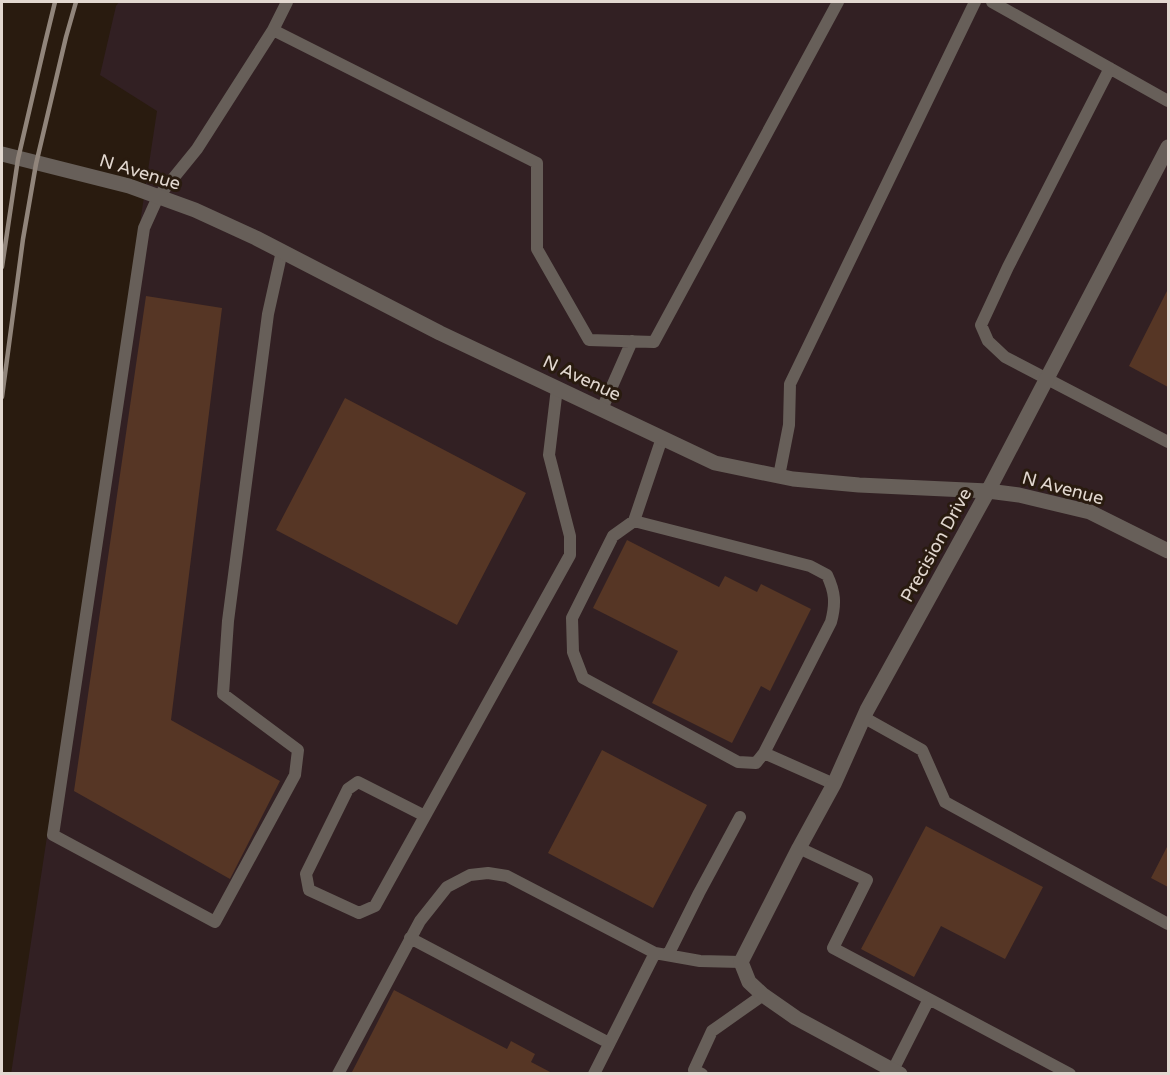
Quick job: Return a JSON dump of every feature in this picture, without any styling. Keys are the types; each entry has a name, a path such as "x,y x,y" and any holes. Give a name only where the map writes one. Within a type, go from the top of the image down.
{"street":[{"name":"Precision Drive","path":"741,962 834,784 863,717 988,491 1168,147"},
{"name":"N Avenue","path":"2,154 129,186 195,210 282,251 440,333 715,463 793,479 859,485 988,491 1019,495 1090,512 1168,551"},
{"path":"741,962 750,982 763,995 796,1018 897,1072"}],"lane":[{"path":"282,251 266,326 228,621 223,694 298,750 295,775 214,922 53,835 144,228 158,197 197,149 273,30 287,2"},
{"path":"273,30 537,163 537,249 589,340 654,342 838,2"},
{"path":"779,476 789,425 790,384 975,2"},
{"path":"992,2 1168,101"},
{"path":"1110,68 1008,267 981,326 988,341 1005,357 1168,442"},
{"path":"602,409 632,341"},
{"path":"425,816 358,782 348,789 306,874 309,890 359,913 375,906 425,816 570,555 570,536 549,455 557,388"},
{"path":"634,521 810,566 827,574 833,589 835,608 831,622 764,753 756,763 738,762 583,678 573,652 572,618 613,536 634,521 662,438"},
{"path":"863,717 922,750 945,801 1168,924"},
{"path":"764,753 834,784"},
{"path":"668,955 740,817"},
{"path":"799,848 867,880 833,948 929,999 1049,1069 1070,1074"},
{"path":"338,1074 420,921 447,887 470,875 488,873 507,876 655,953 700,962 741,962"},
{"path":"410,938 609,1043"},
{"path":"594,1074 655,953"},
{"path":"696,1072 712,1030 763,995"},
{"path":"897,1072 929,999"}],"shaded area":[{"path":"119,2 1168,2 1168,1073 11,1074 157,111 100,75 116,6"}],"building":[{"path":"1168,289 1168,387 1129,366"},
{"path":"146,296 222,308 171,720 280,781 230,879 74,791"},
{"path":"345,398 526,493 457,625 276,530"},
{"path":"627,540 719,587 725,576 757,592 761,584 811,609 770,691 761,686 732,743 652,703 678,651 593,608"},
{"path":"602,750 707,805 653,908 548,853"},
{"path":"926,826 1043,887 1005,959 941,926 914,977 861,949"},
{"path":"1168,845 1168,887 1151,878"},
{"path":"394,990 507,1049 511,1041 535,1054 531,1062 554,1074 351,1074"}],"railway":[{"path":"2,267 18,159 55,2"},
{"path":"2,397 23,239 36,164 76,2"}]}
